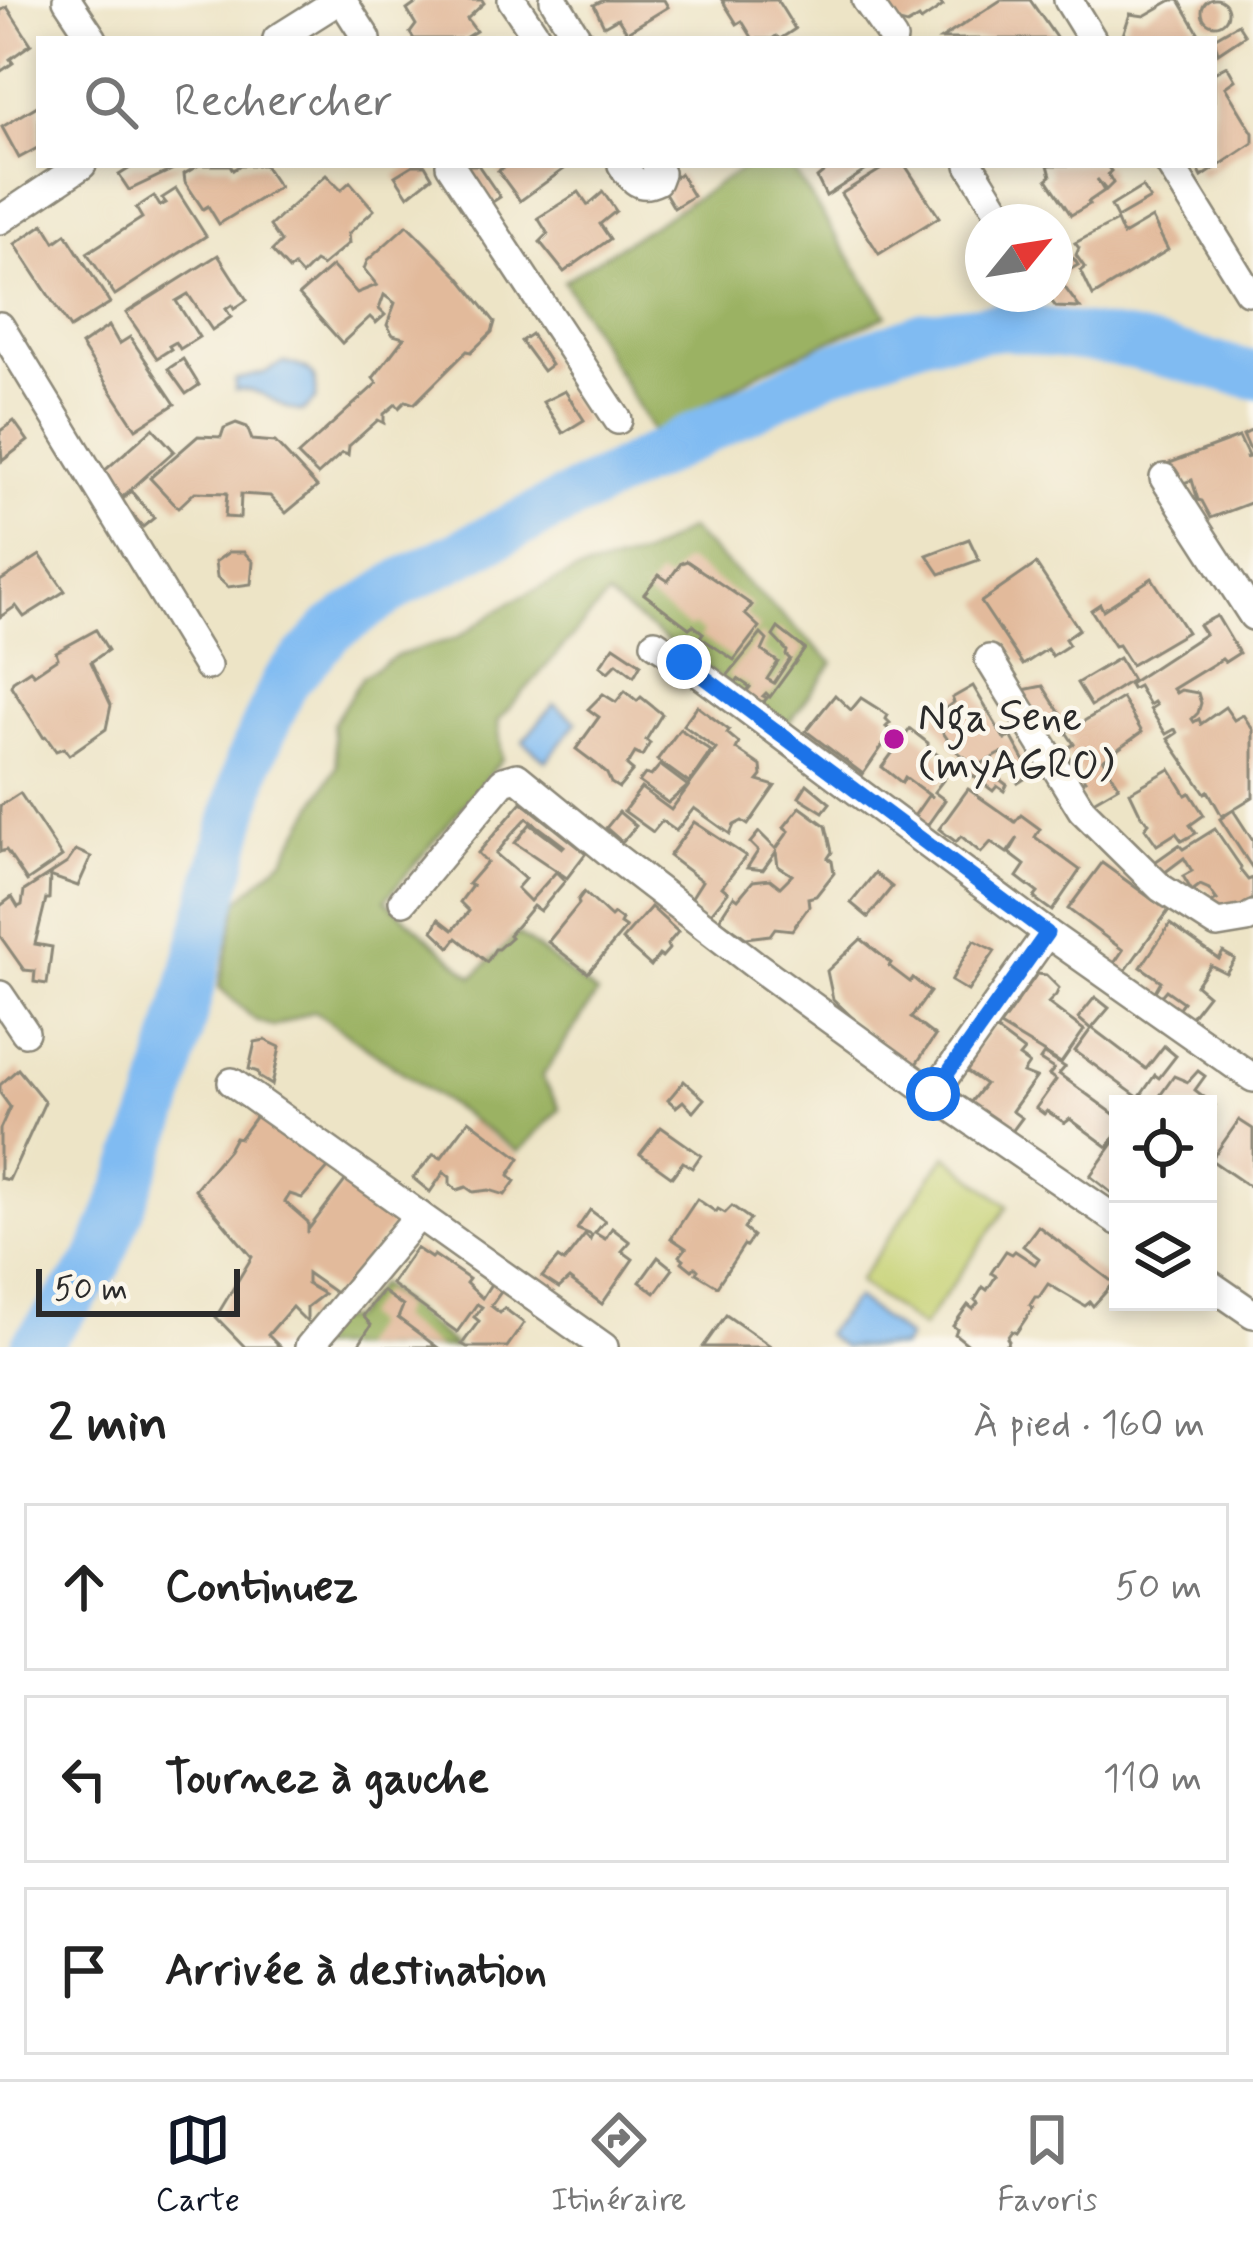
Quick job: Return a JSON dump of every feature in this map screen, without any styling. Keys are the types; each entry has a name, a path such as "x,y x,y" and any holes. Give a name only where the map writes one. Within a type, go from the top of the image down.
{"street":[{"path":"67,0 91,36"},
{"path":"282,36 340,0 365,36"},
{"path":"512,0 536,36"},
{"path":"554,0 576,36"},
{"path":"866,0 891,36"},
{"path":"1068,0 1090,36"},
{"path":"0,220 78,168"},
{"path":"452,168 618,420"},
{"path":"624,168 640,185 657,181 658,168"},
{"path":"972,168 993,204"},
{"path":"1172,168 1248,291"},
{"path":"0,326 207,666"},
{"path":"1164,478 1253,616"},
{"path":"655,643 1047,933 1253,1078"},
{"path":"989,659 1082,810 1162,888 1217,924 1253,915"},
{"path":"403,902 503,781 517,777 754,964 1109,1215"},
{"path":"933,1094 1047,933"},
{"path":"0,994 25,1032"},
{"path":"232,1082 589,1343"},
{"path":"309,1347 419,1215"},
{"path":"1217,1288 1251,1307"}],"green space":[{"path":"743,168 792,168 887,315 760,372 655,436 564,281"},
{"path":"689,529 833,663 786,727 607,597 498,721 502,759 385,900 473,977 518,934 597,994 542,1077 560,1109 518,1152 314,1011 273,1027 255,1020 219,987 238,901 284,858 337,766 333,724 363,676 399,655 457,638 512,601 575,572 644,555"},
{"path":"946,1155 1008,1206 922,1328 858,1282"},
{"path":"379,1284 456,1347 289,1347 307,1322 352,1318"}],"water":[{"path":"284,362 313,376 316,399 303,411 257,392 235,390 235,380"},
{"path":"554,704 577,722 546,761 523,741"},
{"path":"855,1298 908,1338 902,1347 842,1347 825,1334"}],"building":[{"path":"1215,-1 1228,12 1215,25 1202,12"},
{"path":"421,0 484,3 467,19 476,31 468,36 412,36 416,25 407,10"},
{"path":"604,0 664,0 668,7 627,32 618,18 604,26 594,5"},
{"path":"722,0 777,0 795,29 784,36 751,36 742,21 737,24"},
{"path":"878,0 938,0 943,6 907,25 892,21"},
{"path":"1001,0 1030,0 1055,36 946,36"},
{"path":"1179,0 1200,36 1123,36 1130,14 1144,16"},
{"path":"7,7 31,44 0,72 0,11"},
{"path":"1238,24 1245,35 1218,53 1217,36"},
{"path":"1227,66 1235,80 1225,87 1253,133 1253,143 1217,167 1217,71"},
{"path":"36,107 36,149 19,158 2,127"},
{"path":"130,168 176,168 129,190 119,175"},
{"path":"194,168 266,168 279,187 219,224 208,206 203,209 184,174"},
{"path":"408,168 427,168 432,177 408,196 395,176"},
{"path":"468,168 480,168 500,197 491,203"},
{"path":"502,168 564,169 520,201 498,171"},
{"path":"869,168 826,196 817,178 828,169"},
{"path":"883,168 907,168 939,217 879,254 841,194"},
{"path":"1049,168 1108,168 1113,183 1106,190 1097,179 1104,191 1073,214 1073,204 1064,204 1047,179"},
{"path":"680,174 693,196 674,208 661,186"},
{"path":"326,175 341,190 350,182 374,210 348,234 349,243 322,266 315,262 302,275 294,266 289,270 272,251 281,242 270,226"},
{"path":"1142,187 1150,199 1117,218 1111,206"},
{"path":"176,189 206,236 115,295 87,253 142,218 136,208 154,196 160,206 166,203 162,198"},
{"path":"579,192 588,205 603,192 616,211 600,224 610,239 564,272 540,242 548,234 538,218"},
{"path":"1152,218 1168,250 1093,296 1075,243 1117,221 1123,235"},
{"path":"44,224 55,242 66,234 110,303 70,328 15,244"},
{"path":"407,225 495,322 492,332 414,404 406,401 399,408 396,404 384,414 384,423 378,420 349,446 348,455 342,453 318,475 298,455 377,383 373,378 404,338 393,335 387,325 395,303 384,295 379,309 385,315 376,323 370,317 342,343 299,295 332,266 357,293 377,285 364,269 367,261"},
{"path":"218,255 247,300 226,309 231,317 212,330 188,294 176,301 199,337 180,349 176,342 157,358 126,313"},
{"path":"109,326 119,344 130,337 175,404 136,429 81,345"},
{"path":"531,334 551,365 543,371 521,341"},
{"path":"183,359 199,385 186,394 168,369"},
{"path":"565,391 584,420 563,433 543,402"},
{"path":"14,421 28,441 2,461 0,431"},
{"path":"236,423 247,427 252,440 275,442 317,487 286,513 270,496 241,494 240,518 225,517 227,493 195,492 178,508 150,478 198,436 221,437 224,428"},
{"path":"153,428 174,451 120,499 103,472"},
{"path":"1253,430 1253,456 1243,435"},
{"path":"1239,437 1245,458 1253,456 1253,502 1211,518 1192,480 1175,486 1167,464"},
{"path":"131,491 154,518 143,527 121,501"},
{"path":"969,539 979,560 940,574 927,555"},
{"path":"229,552 244,552 253,562 251,584 228,587 217,577 215,562"},
{"path":"40,555 65,591 24,617 16,606 0,617 0,581"},
{"path":"687,561 752,605 745,614 759,627 734,660 700,637 703,633 693,625 689,628 644,594 659,575 668,581"},
{"path":"1036,564 1079,629 1065,639 1069,645 1052,656 1047,649 1023,665 981,602"},
{"path":"1152,578 1187,632 1131,665 1091,610 1100,604 1103,610"},
{"path":"1217,616 1239,653 1173,689 1198,693 1201,703 1194,722 1199,719 1201,724 1225,707 1234,720 1243,715 1253,730 1253,797 1222,816 1168,739 1177,733 1175,729 1166,734 1150,709 1154,702 1149,705 1138,686 1132,689 1129,684 1205,634 1199,625"},
{"path":"778,628 805,649 770,697 763,696 767,698 757,710 741,698 750,687 727,676 761,634 767,640 762,651 778,662 767,679 774,683 790,659 773,636"},
{"path":"96,630 108,650 91,662 111,705 106,729 69,755 64,748 56,751 44,738 11,686 30,670 34,674 58,658 56,652"},
{"path":"614,646 641,664 634,676 617,663 608,672 600,666"},
{"path":"1119,658 1132,680 1091,706 1077,683"},
{"path":"973,686 1005,740 1011,736 1032,774 1018,783 1002,753 975,767 981,765 1007,785 1004,791 997,786 993,791 968,772 974,764 955,750 933,718 954,702 952,698"},
{"path":"1043,686 1066,723 1047,735 1018,691"},
{"path":"625,691 662,714 646,740 650,743 642,756 635,753 627,766 633,771 619,788 576,749 599,717 588,709 603,694 616,702"},
{"path":"835,695 851,710 861,698 888,715 886,727 892,732 863,774 806,731"},
{"path":"1122,698 1142,732 1103,760 1119,786 1088,804 1077,785 1085,780 1064,750 1074,744 1066,732"},
{"path":"697,706 729,730 739,743 736,749 761,766 758,781 775,786 748,825 742,821 734,825 730,834 694,808 676,831 662,821 653,832 624,811 641,788 671,810 716,749 683,725"},
{"path":"680,729 711,751 689,783 657,760"},
{"path":"910,729 954,766 934,792 945,800 924,830 912,819 928,796 932,797 882,767"},
{"path":"660,765 688,786 668,803 639,782"},
{"path":"1170,769 1204,815 1190,825 1196,833 1182,841 1176,833 1157,845 1130,792"},
{"path":"807,784 830,803 823,812 799,797"},
{"path":"968,789 1015,822 1021,815 1040,829 1035,837 1080,870 1052,911 1017,877 1025,865 1009,853 1018,838 1007,853 991,842 981,853 961,836 956,842 939,829"},
{"path":"20,793 62,857 27,881 6,850 0,852 0,806"},
{"path":"522,802 586,853 567,878 515,843 530,824 564,846 527,818 512,834 496,854 525,879 517,888 530,901 556,872 565,881 540,911 533,906 487,962 457,938 450,947 433,931 439,919 453,930 469,911 460,902 487,862 478,853"},
{"path":"800,807 826,826 834,873 816,896 808,898 809,906 792,930 775,928 770,935 746,938 719,919 734,896 738,899 753,881 770,879 780,887 792,875 778,866 776,852 763,870 747,868 758,851 750,843 759,832 776,849 789,831 784,827"},
{"path":"1233,810 1253,841 1253,869 1220,819"},
{"path":"619,812 636,826 622,842 606,828"},
{"path":"694,822 746,856 722,887 728,892 704,922 690,900 702,881 669,856"},
{"path":"1215,829 1240,870 1248,880 1253,878 1253,899 1226,916 1209,904 1217,900 1209,889 1200,885 1192,891 1183,876 1192,871 1184,858 1164,873 1152,864"},
{"path":"76,850 91,857 78,886 50,876 49,899 35,944 52,947 47,984 34,982 35,971 24,970 0,936 0,906 12,897 18,907 22,905 24,891 67,863"},
{"path":"1102,863 1160,905 1164,901 1171,907 1123,974 1113,965 1123,950 1068,909"},
{"path":"875,873 892,887 868,917 851,903"},
{"path":"584,892 626,928 588,973 548,942"},
{"path":"651,907 678,932 651,966 622,940"},
{"path":"1170,924 1219,959 1223,952 1235,959 1226,973 1210,965 1196,985 1208,995 1190,1018 1177,1010 1183,1002 1166,990 1160,997 1154,993 1161,981 1141,967"},
{"path":"861,939 889,966 930,992 911,1018 935,1036 910,1073 833,999 827,971"},
{"path":"974,940 995,951 968,991 951,981"},
{"path":"1037,974 1046,975 1059,988 1048,1003 1084,1030 1061,1063 1000,1026"},
{"path":"1095,997 1109,1008 1092,1028 1146,1069 1164,1046 1176,1056 1159,1078 1155,1075 1141,1095 1135,1095 1075,1051 1091,1029 1078,1018"},
{"path":"993,1028 1024,1051 1019,1057 1029,1064 1023,1073 1036,1078 1012,1111 1022,1118 1008,1137 966,1108 985,1084 960,1067"},
{"path":"265,1040 280,1047 272,1085 249,1069 255,1042"},
{"path":"1044,1054 1065,1067 1059,1074 1109,1110 1108,1147 1070,1119 1065,1123 1036,1108 1056,1080 1049,1075 1054,1069 1040,1060"},
{"path":"18,1069 45,1102 9,1180 0,1178 0,1129 10,1107 0,1085"},
{"path":"1198,1071 1205,1076 1195,1090 1201,1095 1160,1095 1174,1076 1188,1082"},
{"path":"684,1081 704,1099 693,1112 683,1101 676,1107 668,1100"},
{"path":"258,1113 329,1167 302,1198 290,1194 285,1202 308,1222 308,1230 348,1177 401,1214 337,1294 307,1273 307,1284 324,1294 307,1307 307,1322 292,1307 268,1335 280,1347 245,1347 216,1317 252,1257 195,1189"},
{"path":"469,1120 520,1158 509,1175 515,1181 505,1195 466,1187 457,1190 444,1172 430,1192 413,1178 434,1154 441,1158"},
{"path":"1239,1120 1253,1129 1253,1189 1217,1164 1217,1151"},
{"path":"661,1127 701,1155 692,1168 683,1162 672,1177 640,1154"},
{"path":"1109,1150 1109,1191 1090,1176"},
{"path":"697,1199 716,1212 725,1213 732,1206 750,1219 744,1229 753,1236 717,1286 682,1262 686,1248 671,1238"},
{"path":"590,1210 605,1221 595,1233 605,1239 612,1228 630,1242 622,1251 633,1259 602,1304 569,1279 559,1288 542,1277 558,1258 564,1262 585,1235 590,1240 592,1235 577,1229"},
{"path":"1038,1226 1109,1279 1109,1288 1093,1306 1090,1302 1085,1306 1048,1284 1005,1347 971,1347 955,1334 953,1326 968,1305 973,1309 978,1303 975,1300 996,1276 991,1273 1006,1251 1015,1251 1035,1264 1039,1258 1023,1246"},
{"path":"416,1248 469,1279 466,1283 482,1298 493,1281 503,1289 491,1306 500,1313 504,1308 524,1323 507,1347 462,1344 479,1321 474,1317 482,1307 477,1304 457,1332 391,1284"},
{"path":"658,1257 673,1269 655,1293 640,1282"},
{"path":"382,1291 403,1306 398,1318 437,1347 357,1347 371,1325 363,1316"},
{"path":"726,1315 772,1347 703,1347"}],"waterway":[{"path":"34,1347 99,1262 160,1105 249,762 285,682 333,629 403,582 829,369 924,335 1005,326 1132,345 1253,375"}],"place":[{"name":"Nga Sene (myAGRO)","path":"894,739"}],"route":[{"path":"684,662 1047,933 933,1094"}]}
